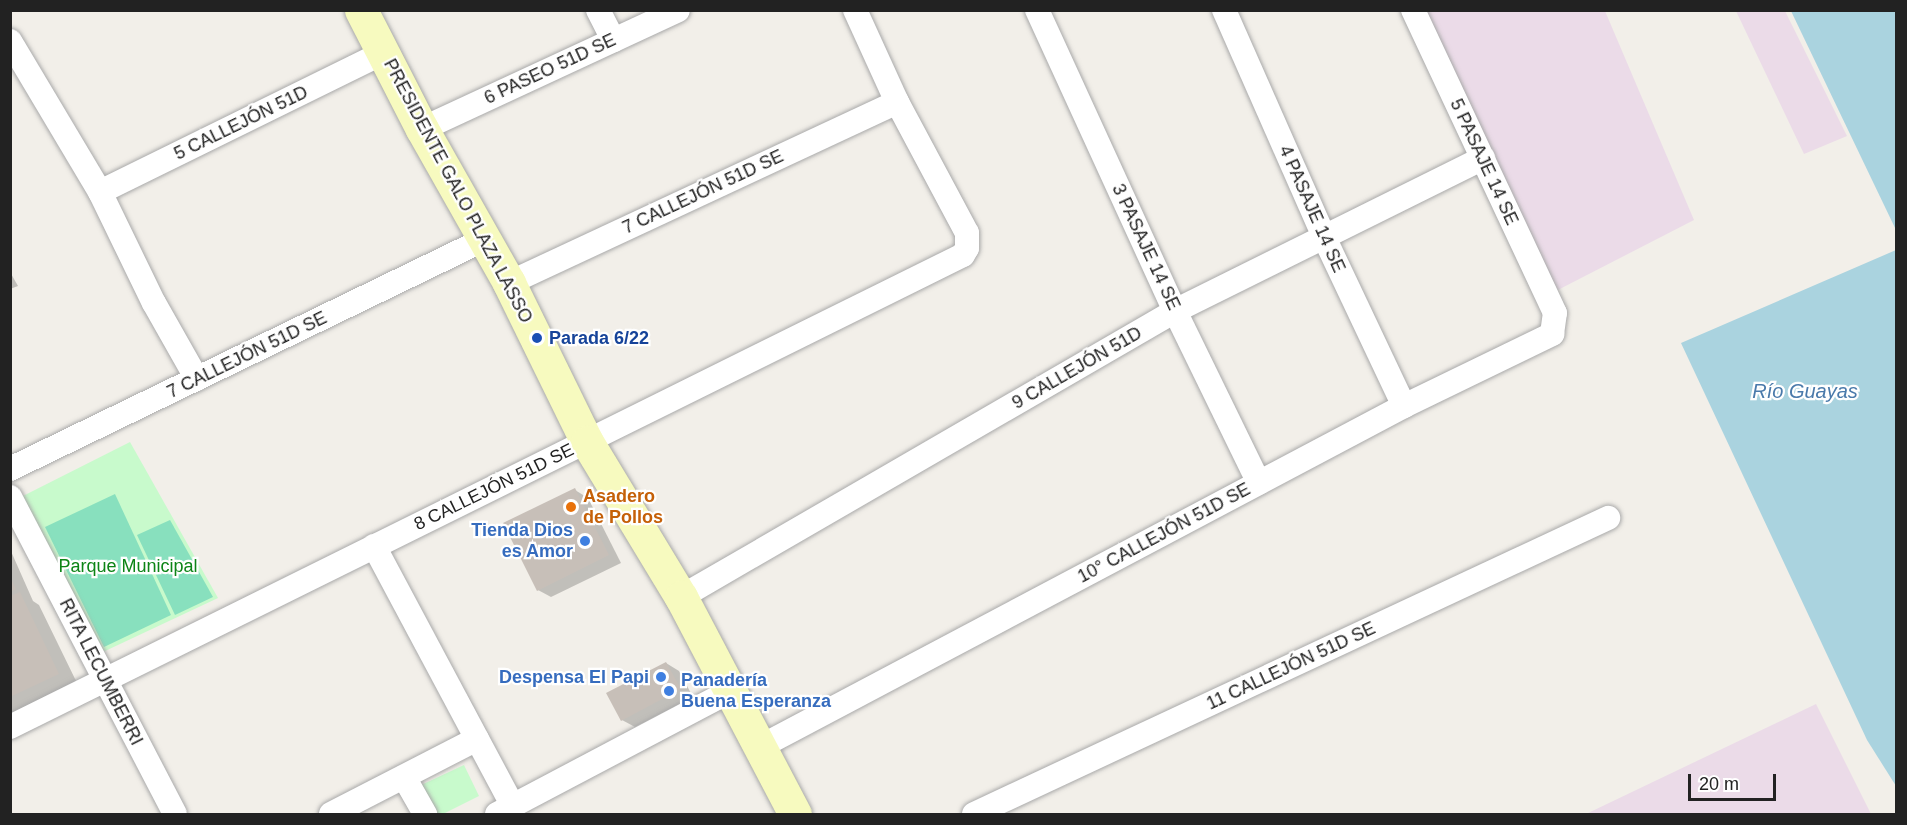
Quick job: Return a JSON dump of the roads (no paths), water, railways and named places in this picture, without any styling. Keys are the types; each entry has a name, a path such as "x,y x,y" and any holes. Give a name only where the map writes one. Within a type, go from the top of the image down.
{"street":[{"name":"PRESIDENTE GALO PLAZA LASSO","path":"361,10 422,129 509,283 587,441 681,597 732,690 795,814"},
{"path":"598,10 613,40"},
{"name":"6 PASEO 51D SE","path":"422,129 678,10"},
{"name":"3 PASAJE 14 SE","path":"1037,10 1175,311 1259,483"},
{"name":"4 PASAJE 14 SE","path":"1224,10 1324,237 1404,406"},
{"name":"5 PASAJE 14 SE","path":"1413,10 1555,313"},
{"path":"859,12 897,102"},
{"path":"10,40 100,192 154,303 197,379"},
{"name":"5 CALLEJÓN 51D","path":"100,192 383,53"},
{"name":"8 CALLEJÓN 51D SE","path":"10,727 963,255 968,241 967,233 897,102"},
{"name":"7 CALLEJÓN 51D SE","path":"509,283 897,102"},
{"name":"9 CALLEJÓN 51D","path":"681,597 1175,311 1483,158"},
{"name":"7 CALLEJÓN 51D SE","path":"10,469 483,240"},
{"name":"10° CALLEJÓN 51D SE","path":"760,747 1404,406 1552,334 1555,313"},
{"name":"RITA LECUMBERRI","path":"10,497 175,814"},
{"name":"11 CALLEJÓN 51D SE","path":"974,814 1608,518"},
{"path":"374,546 477,739 505,810 732,690"},
{"path":"331,814 477,739"},
{"path":"404,777 424,814"}],"water":[{"path":"1791,11 1896,11 1896,230"},
{"name":"Río Guayas","path":"1896,250 1896,786 1867,740 1681,343"}],"place":[{"name":"Parada 6/22","path":"537,338"},
{"name":"Asadero de Pollos","path":"571,507"},
{"name":"Tienda Dios es Amor","path":"585,541"},
{"name":"Despensa El Papi","path":"661,677"},
{"name":"Panadería Buena Esperanza","path":"669,691"}],"park label":[{"name":"Parque Municipal","path":"128,566"}]}
